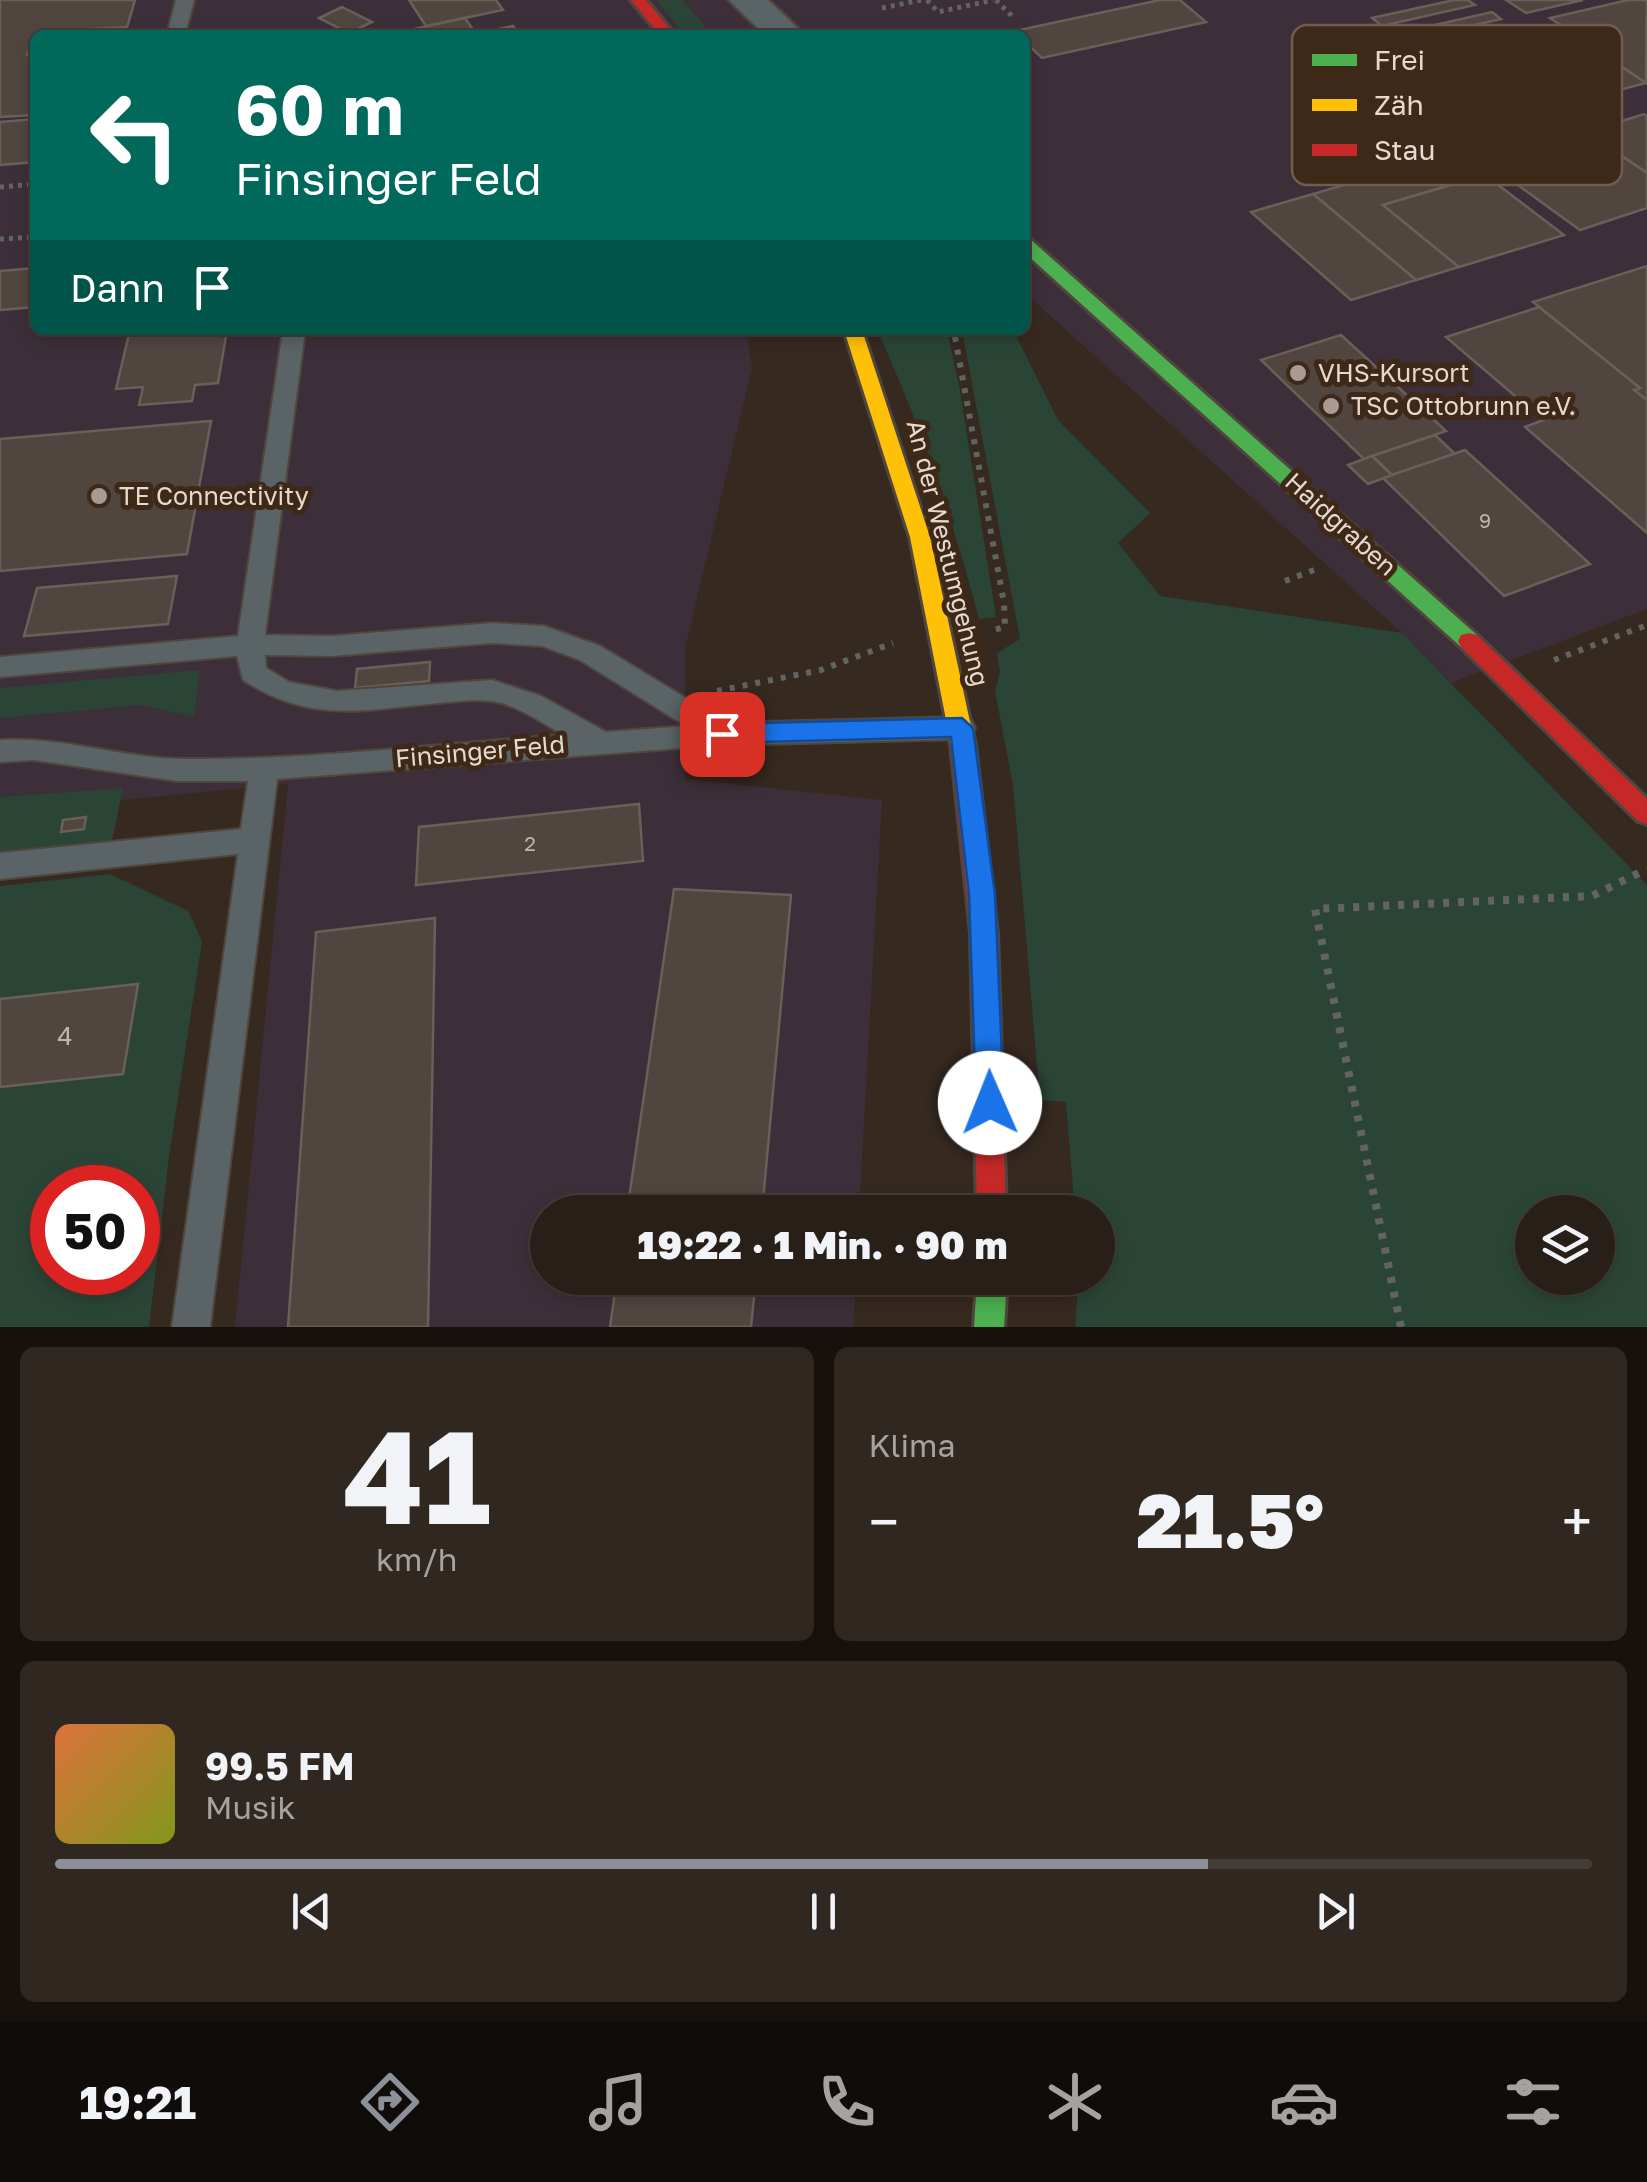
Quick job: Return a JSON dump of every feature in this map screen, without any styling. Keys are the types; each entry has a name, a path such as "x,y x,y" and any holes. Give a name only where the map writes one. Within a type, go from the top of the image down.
{"main road":[{"path":"638,0 664,30"},
{"name":"Haidgraben","path":"1030,249 1506,677 1647,814"},
{"name":"An der Westumgehung","path":"855,335 880,399 918,528 962,728 982,894 992,1195"},
{"path":"989,1327 991,1295"}],"street":[{"path":"747,0 780,30"}],"lane":[{"path":"177,30 185,0"},
{"path":"293,335 250,646 253,672 271,689 308,702 496,691 599,741"},
{"path":"0,666 250,646 332,646 492,633 544,636 590,653 722,734"},
{"name":"Finsinger Feld","path":"0,751 34,750 177,770 264,769 599,741 962,728"},
{"path":"191,1327 264,769"},
{"path":"0,866 254,840"}],"path":[{"path":"882,8 924,0 938,12 994,0 1014,18"},
{"path":"0,186 30,184"},
{"path":"0,240 30,237"},
{"path":"955,335 1005,627"},
{"path":"1506,677 1647,626"},
{"path":"696,718 706,693 821,670 903,639"},
{"path":"1401,1327 1315,909 1592,896 1647,869"}],"shaded area":[{"path":"0,0 1647,0 1647,609 1451,683 1402,633 1030,298 1030,30 30,30 30,335 747,335 752,368 685,648 686,779 882,800 860,1195 530,1195 530,1295 855,1295 853,1327 235,1327 288,784 0,812"}],"green space":[{"path":"656,0 682,0 709,30 681,30"},
{"path":"879,335 948,335 996,617 979,619 934,472"},
{"path":"963,335 1016,335 1058,420 1150,513 1118,543 1160,596 1402,633 1647,885 1647,1327 1075,1327 1078,1295 1115,1295 1115,1195 1074,1195 1066,1102 1040,1100 1013,785 995,691 1000,672 997,653 1020,639"},
{"path":"200,670 194,717 141,705 0,718 0,688"},
{"path":"123,788 112,841 0,853 0,797"},
{"path":"110,874 188,911 202,941 160,1234 160,1165 30,1165 30,1295 153,1295 149,1327 0,1327 0,886"}],"building":[{"path":"0,0 135,0 127,27 30,30 30,115 0,117"},
{"path":"409,0 496,0 503,10 426,26"},
{"path":"1160,0 1180,0 1206,22 1042,58 1030,47 1030,30 1020,30"},
{"path":"1454,0 1468,0 1475,5 1386,25 1372,18"},
{"path":"1506,0 1583,0 1526,13"},
{"path":"1628,0 1647,0 1646,83 1622,67 1622,25 1560,25 1550,18"},
{"path":"342,7 372,22 355,30 343,30 319,18"},
{"path":"1492,12 1501,19 1475,25 1435,25"},
{"path":"465,18 473,30 410,30"},
{"path":"1622,67 1646,83 1622,89"},
{"path":"1647,116 1647,173 1622,156 1622,121"},
{"path":"30,119 30,162 0,165 0,122"},
{"path":"1622,156 1647,173 1647,208 1580,230 1518,185 1622,185"},
{"path":"1344,185 1445,185 1383,205 1459,267 1416,280 1313,194"},
{"path":"1451,185 1498,185 1564,235 1459,267 1383,205"},
{"path":"1313,194 1416,280 1351,300 1251,212"},
{"path":"1647,266 1647,400 1634,390 1640,388 1533,302"},
{"path":"30,268 30,307 0,310 0,271"},
{"path":"1539,307 1640,388 1634,390 1647,400 1647,533 1525,427 1543,420 1446,337"},
{"path":"129,335 226,335 218,383 195,385 192,401 139,405 143,387 116,389"},
{"path":"1341,335 1446,431 1364,459 1261,360"},
{"name":"TE Connectivity","path":"211,421 187,554 0,571 0,439"},
{"path":"1435,435 1455,454 1392,475 1372,456"},
{"path":"1465,450 1590,564 1504,596 1383,478"},
{"path":"1372,456 1392,475 1368,484 1348,465"},
{"path":"177,576 168,624 24,636 37,588"},
{"path":"430,662 429,681 355,688 357,669"},
{"path":"639,804 643,861 416,885 419,827"},
{"path":"86,817 84,829 61,832 63,820"},
{"path":"674,889 791,895 764,1195 629,1195"},
{"path":"435,918 428,1327 288,1327 316,932"},
{"path":"138,984 123,1074 0,1087 0,999"},
{"path":"615,1295 754,1295 751,1327 610,1327"}],"traffic: fast":[{"path":"1030,248 1469,641"},
{"path":"989,1327 991,1295"}],"traffic: slow":[{"path":"855,335 920,537 963,745"}],"traffic: jam":[{"path":"638,0 664,30"},
{"path":"1469,641 1647,814"},
{"path":"963,745 984,933 992,1195"}],"place":[{"name":"VHS-Kursort","path":"1298,373"},
{"name":"TSC Ottobrunn e.V.","path":"1331,406"},
{"name":"TE Connectivity","path":"99,496"}],"route":[{"path":"722,734 962,728 982,894 990,1103"}]}
